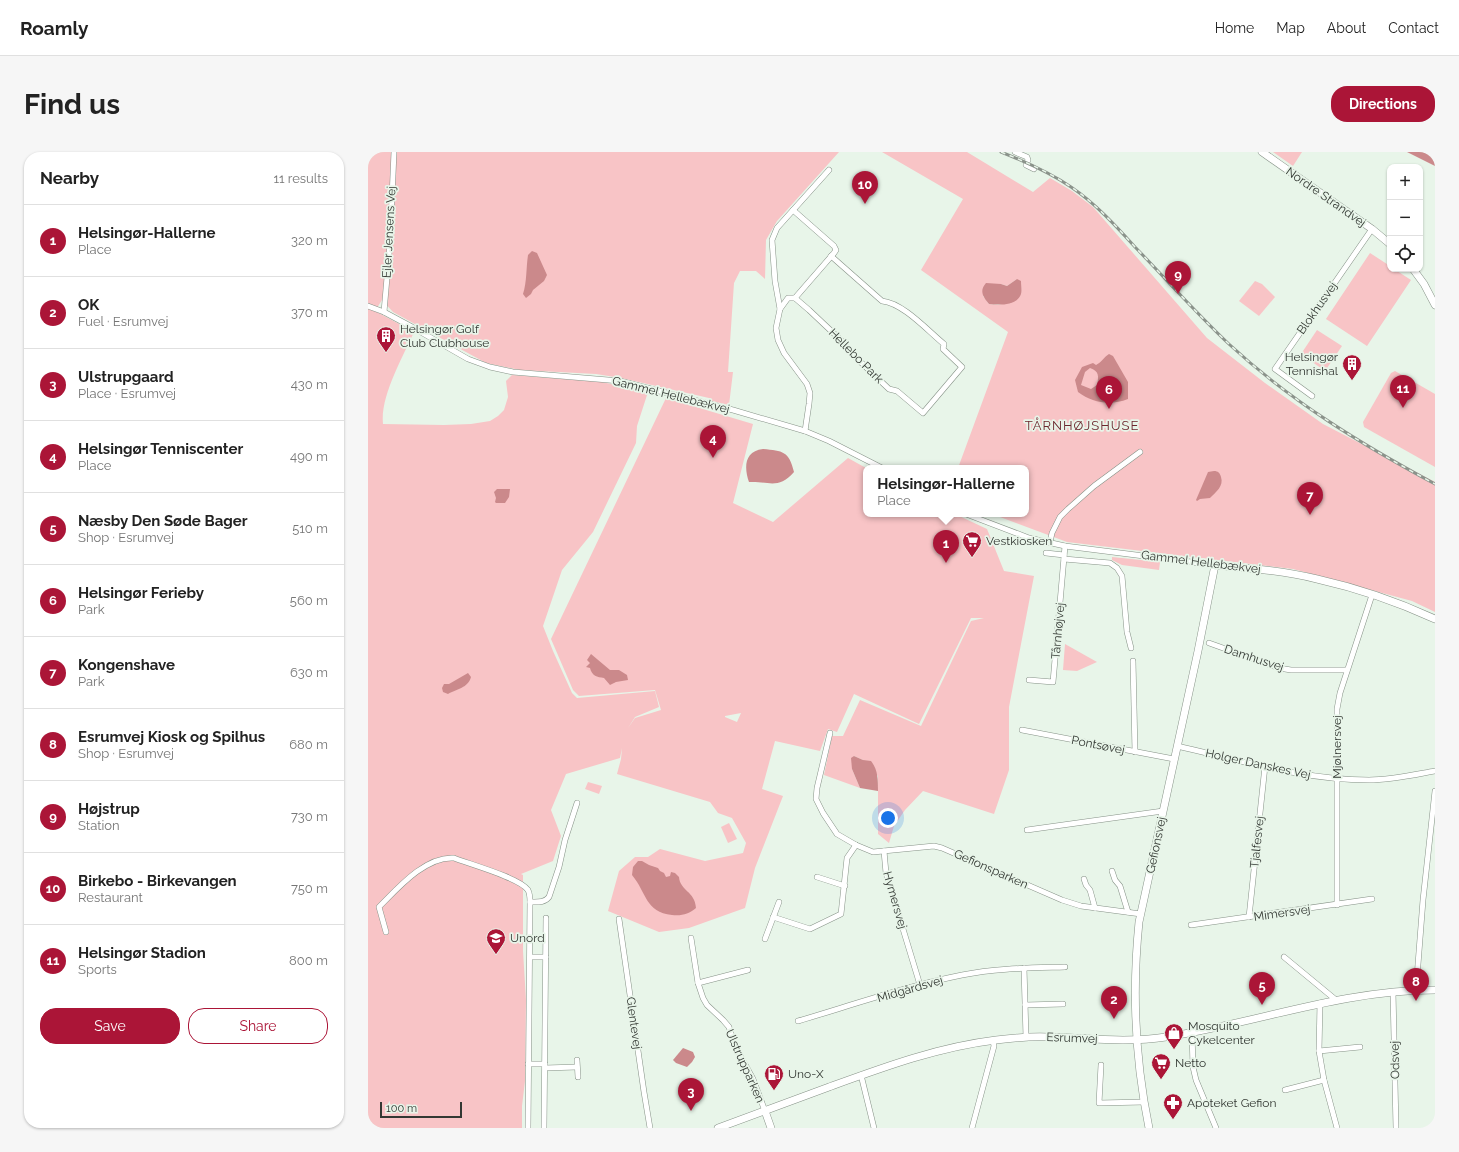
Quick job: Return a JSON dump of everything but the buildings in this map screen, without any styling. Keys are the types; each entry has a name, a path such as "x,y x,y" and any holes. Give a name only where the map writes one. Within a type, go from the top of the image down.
{"main road":[{"name":"Nordre Strandvej","path":"1262,152 1387,242"},
{"path":"1415,272 1424,284 1435,305"},
{"name":"Gammel Hellebækvej","path":"1215,565 1261,569 1318,579 1407,606 1435,619"},
{"name":"Gefionsvej","path":"1149,1128 1144,1102 1137,1040 1136,956 1141,914 1215,565"},
{"name":"Esrumvej","path":"718,1128 861,1075 933,1051 993,1040 1026,1037 1137,1040 1164,1038 1336,1000 1393,992 1435,990"},
{"path":"764,1111 771,1128"}],"street":[{"name":"Ejler Jensens Vej","path":"384,312 390,243 394,152"},
{"path":"1015,152 1027,157 1028,160 1026,164 1034,169"},
{"path":"805,431 810,393 807,384 784,354 778,340 776,328 780,309 775,281 772,240 777,228 829,170"},
{"path":"780,309 788,298 795,298 836,250 834,246 793,210"},
{"name":"Blokhusvej","path":"1312,396 1275,369 1372,230"},
{"name":"Hellebo Park","path":"795,298 845,344 850,352 889,390 897,391 923,413 962,367 942,350 944,344 899,306 890,302 882,301 831,256"},
{"name":"Gammel Hellebækvej","path":"368,306 384,312 468,359 490,367 513,372 620,380 805,431 836,444 876,465"},
{"path":"1050,542 1052,533 1060,517 1068,509 1094,486 1140,452"},
{"name":"Gammel Hellebækvej","path":"974,517 1029,538 1065,546 1215,565"},
{"name":"Tårnhøjvej","path":"1029,680 1053,682 1065,546"},
{"path":"1046,553 1110,563 1117,568 1122,576 1127,632 1131,648"},
{"name":"Mjølnersvej","path":"1337,905 1337,710 1340,693 1347,670 1372,595"},
{"name":"Damhusvej","path":"1209,643 1279,668 1291,670 1347,670"},
{"path":"1133,661 1135,752"},
{"name":"Pontsøvej","path":"1022,730 1174,759"},
{"path":"830,733 817,788 816,799 823,813 837,834 856,845 873,852 884,851"},
{"name":"Holger Danskes Vej","path":"1177,746 1311,776 1337,779 1370,780 1395,778 1435,771"},
{"name":"Tjalfesvej","path":"1249,918 1265,766"},
{"path":"1416,990 1423,900 1435,791"},
{"path":"530,902 542,902 549,897 577,803"},
{"path":"1028,830 1163,811"},
{"path":"773,918 810,929 841,914 847,858 856,845"},
{"name":"Gefionsparken","path":"884,851 927,846 942,848 1062,900 1081,906 1141,914"},
{"name":"Hymersvej","path":"884,851 886,873 920,985"},
{"path":"386,932 378,907 413,873 425,866 448,858 454,858 505,876 524,886 528,890 530,902 528,1128"},
{"path":"1112,871 1115,880 1120,886 1128,912"},
{"path":"817,877 845,886"},
{"path":"1084,879 1090,890 1095,908"},
{"name":"Mimersvej","path":"1191,925 1249,918 1372,899"},
{"path":"765,939 779,902"},
{"path":"544,1128 546,918"},
{"name":"Glentevej","path":"619,919 650,1128"},
{"name":"Ulstrupparken","path":"691,938 698,983 703,998 729,1027 735,1046 753,1079 764,1111"},
{"path":"530,957 546,957"},
{"path":"1284,957 1336,1000"},
{"name":"Midgårdsvej","path":"798,1021 920,985 962,975 983,971 1065,967"},
{"path":"1024,968 1026,1037"},
{"path":"698,983 748,970"},
{"name":"Odsvej","path":"1393,992 1396,1128"},
{"path":"1320,1003 1320,1051 1324,1080 1337,1128"},
{"path":"1025,1005 1063,1004"},
{"path":"1192,1032 1193,1067 1196,1080 1216,1128"},
{"path":"972,1128 994,1046 993,1040"},
{"path":"1320,1051 1360,1047"},
{"path":"577,1060 578,1076"},
{"path":"528,1064 577,1067"},
{"path":"1101,1065 1099,1103 1144,1102"},
{"path":"861,1075 874,1128"},
{"path":"1285,1090 1324,1080"}],"shaded area":[{"path":"368,152 839,152 777,221 766,240 765,279 756,271 740,271 734,283 728,372 733,372 729,405 712,401 709,398 621,378 596,374 520,370 486,363 393,312 382,300 375,311 414,332 393,377 385,401 383,424 444,425 471,424 490,421 504,410 508,397 506,381 512,375 602,382 648,392 637,426 636,443 593,532 562,570 543,626 572,693 577,698 655,691 659,707 635,717 628,728 635,718 661,710 655,690 579,696 573,690 551,639 666,398 753,424 733,503 773,522 848,458 863,466 863,517 961,517 987,529 1004,571 1034,576 1009,707 1009,770 994,814 923,791 905,810 894,826 889,843 878,834 878,776 863,760 854,756 852,769 860,788 824,775 832,736 843,736 860,700 921,726 971,621 984,618 971,618 919,724 854,694 837,732 828,729 820,751 775,741 762,789 783,796 755,868 745,908 689,928 659,932 608,911 619,871 635,857 648,857 660,849 705,861 743,853 746,843 732,818 718,813 710,802 617,774 622,748 620,758 566,774 551,810 561,836 553,861 521,874 523,875 523,951 526,1000 525,1081 522,1106 522,1128 368,1128","holes":["741,713 737,722 725,716"]},
{"path":"882,152 967,152 1033,192 1050,178 1072,191 1093,207 1207,338 1265,383 1323,424 1435,482 1435,612 1412,601 1293,569 1067,542 1000,517 1029,517 1029,465 959,465 1008,332 921,270 963,199","holes":["1017,279 1006,303 998,305 989,304 983,296 1001,284 1007,286"]},
{"path":"1273,152 1302,152 1293,166"},
{"path":"1407,152 1435,152 1435,166"},
{"path":"532,251 537,253 547,275 544,281 526,298 523,294 528,255"},
{"path":"1370,253 1387,264 1387,272 1399,272 1411,280 1367,346 1326,319"},
{"path":"1017,279 1021,281 1021,294 1016,301 998,305 989,304 982,291 986,283 1007,286"},
{"path":"1255,281 1262,284 1275,297 1259,316 1239,301"},
{"path":"1317,330 1342,346 1325,371 1301,354"},
{"path":"1109,354 1113,356 1128,382 1128,399 1108,403 1090,399 1078,392 1075,380 1082,367 1093,363 1096,365","holes":["1090,368 1098,374 1097,385 1091,389 1081,385 1085,372"]},
{"path":"1395,371 1435,394 1435,467 1364,427 1363,422 1391,373"},
{"path":"763,449 776,450 784,453 790,460 794,472 788,478 778,483 749,482 746,471 747,461 752,453"},
{"path":"1208,472 1218,472 1221,476 1222,480 1220,486 1210,498 1200,499 1197,501 1196,500"},
{"path":"497,489 510,489 509,497 505,503 495,502 496,498 494,492"},
{"path":"1112,557 1160,562 1159,570 1122,565 1112,560"},
{"path":"1065,644 1097,662 1077,671 1063,670"},
{"path":"591,654 610,670 619,670 627,675 628,680 616,682 610,685 604,678 595,676 590,668 586,667 590,663 587,660"},
{"path":"468,673 471,677 470,681 465,686 448,694 443,692 442,688 444,684 449,684"},
{"path":"854,756 863,760 871,761 878,779 878,791 860,788 852,769 851,758"},
{"path":"588,782 602,786 599,794 585,789"},
{"path":"729,823 737,839 728,843 721,827"},
{"path":"638,861 642,861 658,868 666,877 670,876 671,872 675,873 679,877 682,885 693,898 696,908 685,914 672,915 656,910 651,906 632,875 633,867"},
{"path":"683,1048 693,1052 695,1057 687,1067 676,1063 673,1060"}],"railway":[{"path":"1001,152 1046,172 1080,193 1097,207 1182,297 1230,345 1278,385 1328,421 1435,484"}],"place":[{"name":"Birkebo - Birkevangen","path":"865,204"},
{"name":"Højstrup","path":"1178,294"},
{"name":"Helsingør Golf Club Clubhouse","path":"386,353"},
{"name":"Helsingør Tennishal","path":"1352,381"},
{"name":"Helsingør Stadion","path":"1403,408"},
{"name":"Helsingør Ferieby","path":"1109,409"},
{"name":"Helsingør Tenniscenter","path":"713,458"},
{"name":"Kongenshave","path":"1310,515"},
{"name":"Vestkiosken","path":"972,558"},
{"name":"Helsingør-Hallerne","path":"946,563"},
{"name":"Unord","path":"496,955"},
{"name":"Esrumvej Kiosk og Spilhus","path":"1416,1001"},
{"name":"Næsby Den Søde Bager","path":"1262,1005"},
{"name":"OK","path":"1114,1019"},
{"name":"Mosquito Cykelcenter","path":"1174,1050"},
{"name":"Netto","path":"1161,1080"},
{"name":"Uno-X","path":"774,1091"},
{"name":"Ulstrupgaard","path":"691,1111"},
{"name":"Apoteket Gefion","path":"1173,1120"}],"district":[{"name":"TÅRNHØJSHUSE","path":"1082,425"}]}
